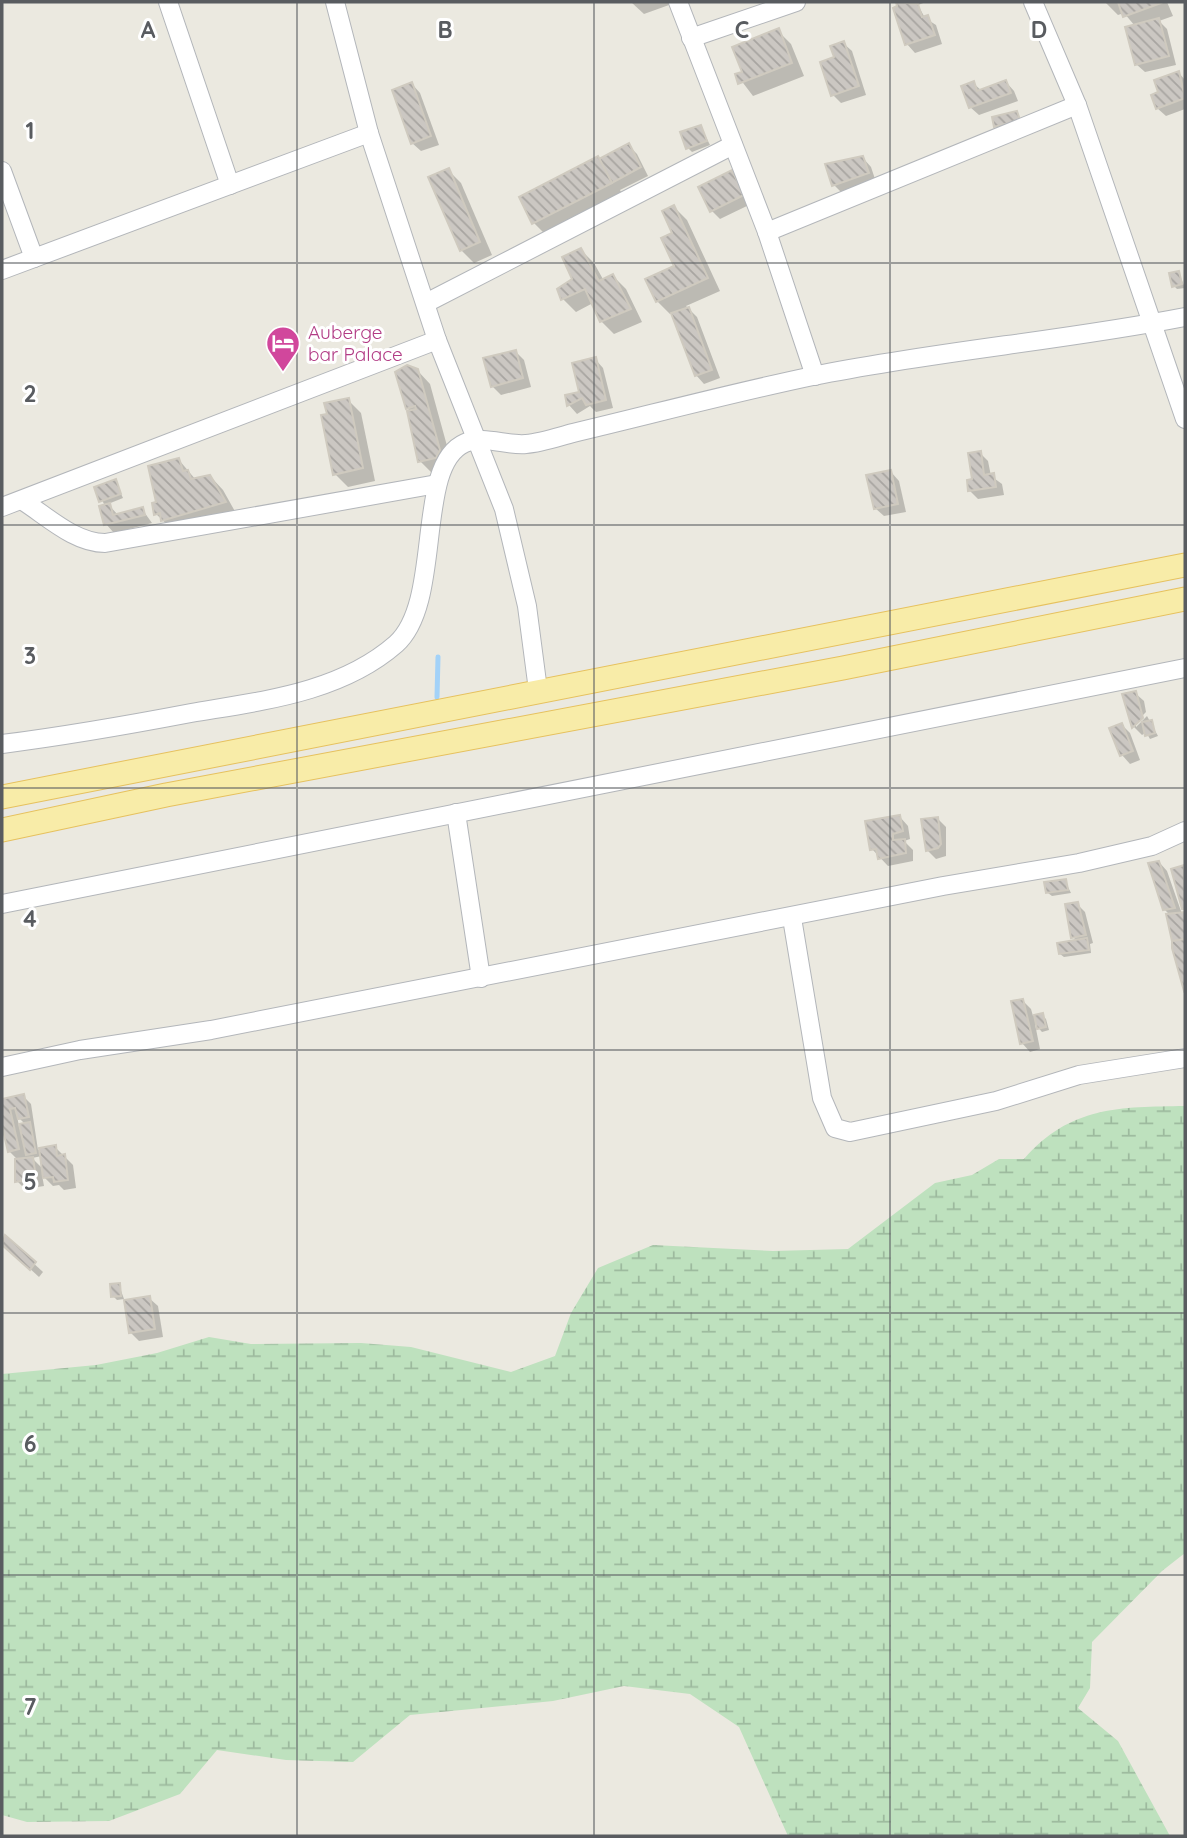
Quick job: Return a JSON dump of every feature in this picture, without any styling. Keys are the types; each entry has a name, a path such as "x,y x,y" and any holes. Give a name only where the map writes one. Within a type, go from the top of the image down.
{"main road":[{"path":"2,797 538,690 809,641 1185,565"},
{"path":"2,830 179,792 843,668 1185,599"}],"street":[{"path":"168,2 230,185"},
{"path":"335,2 369,133 437,340 504,509 518,557 538,690"},
{"path":"678,2 767,232 815,376"},
{"path":"691,38 796,2"},
{"path":"1033,2 1077,105 1185,419"},
{"path":"767,232 1077,105"},
{"path":"2,270 369,133"},
{"path":"426,303 733,145"},
{"path":"2,171 34,258"},
{"path":"2,744 113,729 288,695 333,682 371,662 398,642 412,623 426,565 437,484 452,452 464,443 476,440 527,444 815,376 1185,317"},
{"path":"2,508 437,340"},
{"path":"23,501 78,536 92,543 105,543 437,484"},
{"path":"2,904 1185,668"},
{"path":"456,813 481,978"},
{"path":"2,1067 481,978 943,886 1104,857 1152,846 1185,831"},
{"path":"792,918 822,1098 835,1128 850,1132 996,1101 1079,1075 1185,1058"}],"green space":[{"path":"1185,1106 1185,1553 1162,1571 1092,1642 1090,1688 1078,1708 1118,1741 1170,1836 788,1836 739,1727 690,1694 624,1686 553,1701 410,1715 353,1762 286,1760 217,1750 180,1794 109,1821 27,1822 2,1815 2,1374 96,1365 157,1353 209,1337 251,1344 361,1343 411,1347 511,1372 555,1356 571,1313 598,1268 653,1245 773,1251 848,1249 935,1183 972,1175 999,1159 1024,1159 1059,1128 1078,1119 1118,1109"}],"building":[{"path":"896,2 918,4 922,17 928,15 935,35 905,45 893,8 897,6"},
{"path":"1118,2 1160,2 1161,3 1123,17"},
{"path":"1159,18 1169,56 1135,65 1125,27"},
{"path":"779,28 792,63 738,84 735,74 742,72 732,47"},
{"path":"844,41 859,86 831,96 820,62 834,57 830,46"},
{"path":"1179,71 1185,98 1156,109 1151,95 1158,92 1154,80"},
{"path":"1006,80 1011,93 969,108 961,86 974,81 977,91"},
{"path":"412,82 431,136 411,144 392,90"},
{"path":"1017,111 1020,120 994,127 992,117"},
{"path":"701,125 707,141 686,149 680,132"},
{"path":"629,143 641,167 612,183 599,159"},
{"path":"598,156 612,183 532,224 519,197"},
{"path":"863,156 869,173 832,186 825,164"},
{"path":"449,168 480,242 460,251 428,177"},
{"path":"732,170 744,195 710,212 698,187"},
{"path":"674,205 708,278 656,302 645,279 674,266 661,238 672,233 662,211"},
{"path":"581,248 599,281 613,274 631,309 600,322 585,289 561,300 557,289 572,279 562,257"},
{"path":"1179,271 1182,284 1172,287 1169,273"},
{"path":"689,307 712,370 695,376 671,313"},
{"path":"516,350 523,378 491,387 483,358"},
{"path":"596,357 606,400 586,405 582,398 567,406 565,395 579,392 572,363"},
{"path":"407,365 418,369 440,450 436,458 418,462 407,411 416,409 415,406 406,409 395,372"},
{"path":"349,398 363,468 333,475 321,415 327,414 324,403"},
{"path":"981,451 984,475 994,473 996,487 968,491 967,480 972,479 968,453"},
{"path":"179,458 183,471 188,470 191,479 210,475 226,502 161,521 160,513 154,515 152,503 156,502 148,466"},
{"path":"891,470 898,504 874,509 866,475"},
{"path":"116,479 121,494 99,502 94,487"},
{"path":"110,503 113,515 143,507 145,515 104,525 99,506"},
{"path":"1136,691 1143,718 1132,728 1122,694"},
{"path":"1152,720 1155,733 1145,736 1142,722"},
{"path":"1122,723 1133,751 1120,756 1109,728"},
{"path":"900,815 903,831 893,834 893,840 905,839 906,853 878,859 876,849 870,850 865,821"},
{"path":"938,817 941,844 938,848 926,851 921,819"},
{"path":"1159,861 1175,908 1163,910 1148,863"},
{"path":"1184,865 1185,909 1182,909 1171,869"},
{"path":"1066,879 1068,890 1046,893 1044,882"},
{"path":"1078,902 1086,935 1071,938 1065,904"},
{"path":"1185,912 1185,939 1172,941 1166,914"},
{"path":"1087,938 1089,950 1059,954 1057,943"},
{"path":"1185,939 1185,990 1184,991 1172,941"},
{"path":"1023,999 1033,1041 1020,1044 1011,1001"},
{"path":"1043,1013 1046,1027 1037,1029 1034,1015"},
{"path":"24,1094 29,1117 18,1119 15,1108 10,1109 19,1149 8,1152 2,1126 2,1099"},
{"path":"30,1122 36,1153 26,1155 19,1124"},
{"path":"56,1145 57,1156 65,1154 68,1180 54,1182 53,1177 43,1178 39,1148"},
{"path":"33,1157 36,1178 15,1182 15,1159"},
{"path":"5,1235 36,1262 30,1270 2,1245"},
{"path":"120,1283 121,1296 111,1297 110,1284"},
{"path":"150,1296 155,1329 129,1333 124,1300"}],"waterway":[{"path":"437,697 438,657"}],"place":[{"name":"Auberge bar Palace","path":"283,373"}]}
